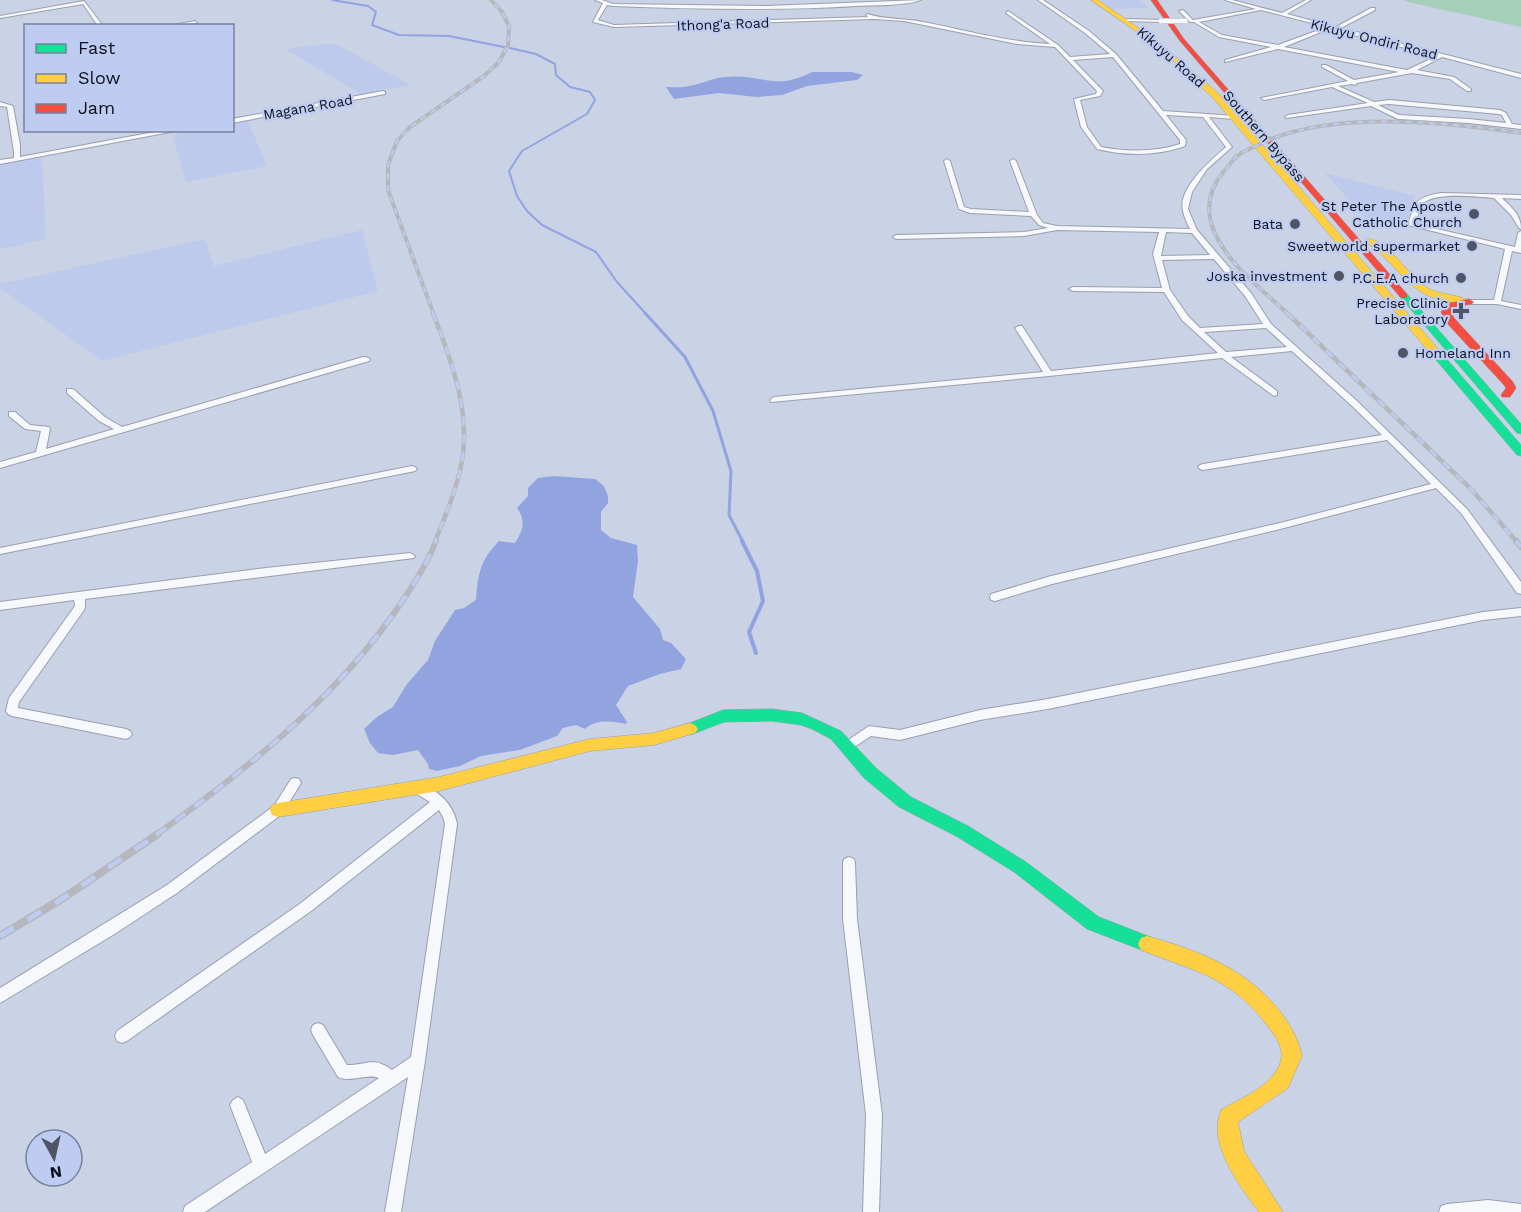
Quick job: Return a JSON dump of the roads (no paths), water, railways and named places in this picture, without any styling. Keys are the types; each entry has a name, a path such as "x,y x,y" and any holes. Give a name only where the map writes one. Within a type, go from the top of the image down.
{"main road":[{"name":"Kikuyu Road","path":"1094,0 1127,20 1187,68 1234,117 1521,452"},
{"name":"Southern Bypass","path":"1154,0 1173,30 1521,431"},
{"name":"Southern Bypass","path":"1164,0 1193,40 1521,412"},
{"path":"1370,241 1387,251 1415,284 1426,292 1469,302"},
{"path":"1469,302 1452,305 1446,312 1509,384 1511,388 1506,395"},
{"path":"278,810 312,806 467,777 590,745 654,739 698,727 723,716 772,715 817,724 848,746 870,773 905,802 962,831 1020,867 1093,923 1108,931 1177,953 1214,969 1240,984 1263,1006 1280,1026 1290,1047 1292,1056 1289,1067 1280,1082 1228,1118 1226,1129 1227,1141 1239,1164 1272,1212"}],"street":[{"path":"597,0 605,4 862,5 919,0"},
{"path":"856,0 873,18 904,20 1022,44 1056,46"},
{"path":"1008,12 1056,46 1100,91 1098,95 1077,99 1084,127 1099,148 1110,151 1163,150 1183,145 1183,140 1114,55 1087,32 1040,0"},
{"name":"Kikuyu Ondiri Road","path":"1227,0 1521,76"},
{"path":"1281,15 1309,0"},
{"path":"0,16 84,2 100,24"},
{"name":"Ithong'a Road","path":"605,4 595,21 614,26 873,18"},
{"path":"1227,61 1278,47 1332,28 1373,9"},
{"path":"1127,20 1193,21 1262,10"},
{"path":"1181,11 1193,21 1221,36 1452,78 1469,90"},
{"path":"184,24 195,22"},
{"path":"1070,60 1114,55"},
{"path":"1264,98 1410,72 1440,56"},
{"path":"1324,66 1355,83"},
{"path":"1335,87 1398,117 1521,127"},
{"name":"Magana Road","path":"234,121 383,93"},
{"path":"1288,117 1371,104 1400,102 1497,111 1504,114 1510,126"},
{"path":"0,104 9,106 10,122 17,138 17,159"},
{"path":"1161,113 1234,117"},
{"path":"1204,116 1229,147 1205,168 1189,192 1185,209 1194,231 1248,295 1268,326 1343,392 1451,497 1476,526 1521,590"},
{"path":"0,162 167,132"},
{"path":"946,161 961,208 970,212 1034,214"},
{"path":"1012,161 1034,214 1041,224 1057,228"},
{"path":"1516,249 1411,225 1417,205 1425,198 1466,195 1521,197"},
{"path":"1497,197 1514,214 1521,227"},
{"path":"896,237 1023,234 1057,228 1194,231"},
{"path":"1162,230 1158,258 1166,290 1185,318 1224,355 1274,393"},
{"path":"1497,302 1521,233"},
{"path":"1158,258 1215,257"},
{"path":"1073,289 1166,290"},
{"path":"1469,302 1497,302 1521,307"},
{"path":"1197,330 1268,326"},
{"path":"1019,328 1049,374"},
{"path":"774,400 1292,349"},
{"path":"0,465 366,359"},
{"path":"70,391 102,419 120,429"},
{"path":"12,414 28,427 46,429 40,453"},
{"path":"1203,467 1389,437"},
{"path":"0,551 412,469"},
{"path":"995,597 1051,580 1284,525 1437,485"},
{"path":"0,606 410,556"},
{"path":"79,595 80,607 13,701 12,711 126,734"},
{"path":"848,746 869,731 900,735 980,715 1060,702 1483,616 1521,612"},
{"path":"0,996 172,889 278,810 296,783"},
{"path":"393,1212 418,1061 451,825 450,813 440,802 416,787"},
{"path":"122,1036 306,907 440,802"},
{"path":"849,862 850,919 874,1116 871,1212"},
{"path":"318,1030 344,1072 380,1069 391,1079"},
{"path":"191,1212 418,1061"},
{"path":"238,1105 261,1165"},
{"path":"1448,1212 1488,1208 1521,1212"}],"water":[{"path":"812,72 852,72 863,75 857,80 807,86 782,95 757,97 719,93 674,99 666,87 686,87 738,76 788,81"},
{"path":"554,476 595,479 604,486 608,503 601,512 601,530 611,538 637,545 638,561 633,597 660,629 663,640 671,643 686,659 681,669 628,686 616,705 627,722 626,724 604,722 585,729 576,725 563,728 557,736 520,750 481,756 460,766 437,771 429,769 418,750 393,755 378,753 370,743 364,729 393,707 407,684 428,660 435,641 455,610 464,608 476,600 481,568 493,548 499,541 515,543 522,526 522,517 517,508 528,496 528,488 538,478"}],"waterway":[{"path":"332,0 368,6 376,12 372,25 399,35 449,36 504,47"},
{"path":"510,48 536,54 555,64 556,75 570,87 590,92 595,100 587,114 522,151 509,171 517,196 527,211 542,225 596,252 617,282 647,315"},
{"path":"645,313 685,357 713,411 731,471 729,515 743,542"},
{"path":"742,541 757,571 763,601 749,632 756,653"}],"railway":[{"path":"434,315 388,190 388,165 397,141 410,127 484,76 499,62 508,45 509,26 502,12 491,0"},
{"path":"1289,315 1235,264 1212,226 1209,211 1210,197 1219,177 1238,155 1284,134 1350,123 1386,121 1457,125 1521,133"},
{"path":"433,313 457,382 464,436 463,454 452,499 435,542"},
{"path":"1287,313 1471,489 1517,542"},
{"path":"156,835 221,787 283,735 341,678 398,607 422,570 436,541"},
{"path":"1516,541 1521,547"},
{"path":"0,936 65,897 158,834"}],"place":[{"name":"St Peter The Apostle Catholic Church","path":"1474,214"},
{"name":"Bata","path":"1295,224"},
{"name":"Sweetworld supermarket","path":"1472,246"},
{"name":"Joska investment","path":"1339,276"},
{"name":"P.C.E.A church","path":"1461,278"},
{"name":"Precise Clinic Laboratory","path":"1461,311"},
{"name":"Homeland Inn","path":"1403,353"}]}
